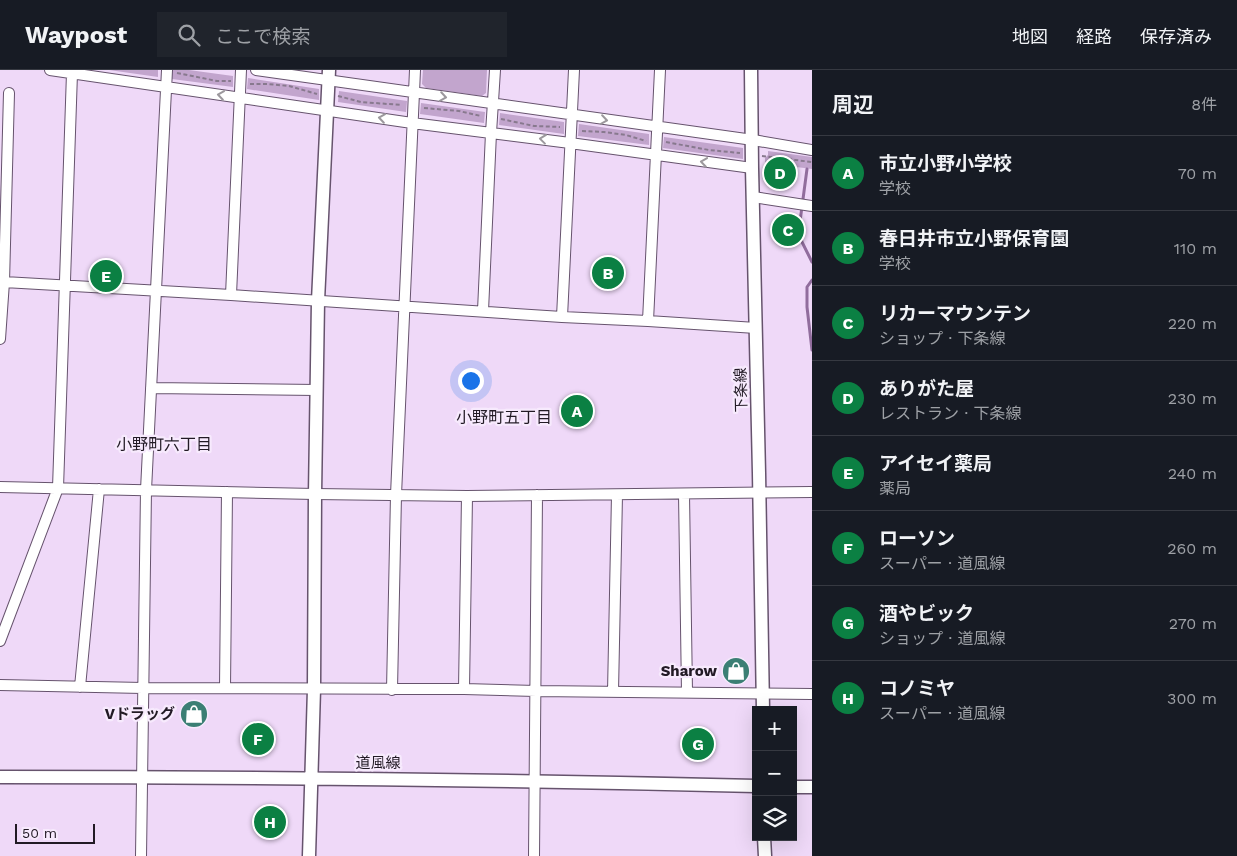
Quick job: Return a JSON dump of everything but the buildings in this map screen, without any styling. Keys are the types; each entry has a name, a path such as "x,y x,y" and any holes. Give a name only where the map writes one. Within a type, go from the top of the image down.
{"street":[{"path":"50,70 412,123 752,168"},
{"path":"141,856 146,490 166,70"},
{"path":"231,295 241,70"},
{"path":"256,70 329,75 414,92 812,150"},
{"path":"392,690 396,495 415,70"},
{"path":"483,311 495,70"},
{"path":"562,316 574,70"},
{"path":"648,321 660,70"},
{"name":"下条線","path":"752,70 752,168 763,706"},
{"path":"0,641 58,488 72,73"},
{"path":"309,856 314,689 318,301 329,75"},
{"path":"0,339 4,282 9,93"},
{"path":"753,197 812,206"},
{"path":"4,282 756,328"},
{"path":"151,388 317,390"},
{"path":"0,487 467,496 812,492"},
{"path":"80,687 98,489"},
{"path":"225,688 227,492"},
{"path":"684,494 687,692"},
{"path":"534,856 537,495"},
{"path":"613,692 616,495"},
{"path":"464,689 467,496"},
{"path":"0,685 812,694"},
{"name":"道風線","path":"0,777 535,781 752,786"},
{"path":"797,786 812,787"},
{"path":"764,841 765,856"}],"shaded area":[{"path":"109,70 158,70 158,77"},
{"path":"172,70 189,70 233,76 233,87 172,79"},
{"path":"423,70 487,70 486,93 482,96 426,88 422,84"},
{"path":"248,78 319,89 319,100 247,89"},
{"path":"339,91 407,101 406,112 338,102"},
{"path":"421,103 485,112 484,123 420,114"},
{"path":"500,113 564,122 564,134 499,125"},
{"path":"579,124 649,134 649,145 578,136"},
{"path":"664,137 743,148 743,159 663,148"},
{"path":"768,151 812,157 812,169 765,163"}],"waterway":[{"path":"807,169 799,229 802,242 812,262"},
{"path":"812,280 807,287 807,307 812,350"}],"place":[{"name":"ありがた屋","path":"780,173"},
{"name":"リカーマウンテン","path":"788,230"},
{"name":"春日井市立小野保育園","path":"608,273"},
{"name":"アイセイ薬局","path":"106,276"},
{"name":"市立小野小学校","path":"577,411"},
{"name":"Sharow","path":"736,671"},
{"name":"Vドラッグ","path":"194,714"},
{"name":"ローソン","path":"258,739"},
{"name":"酒やビック","path":"698,744"},
{"name":"コノミヤ","path":"270,822"}],"district":[{"name":"小野町五丁目","path":"504,417"},
{"name":"小野町六丁目","path":"164,444"}]}
